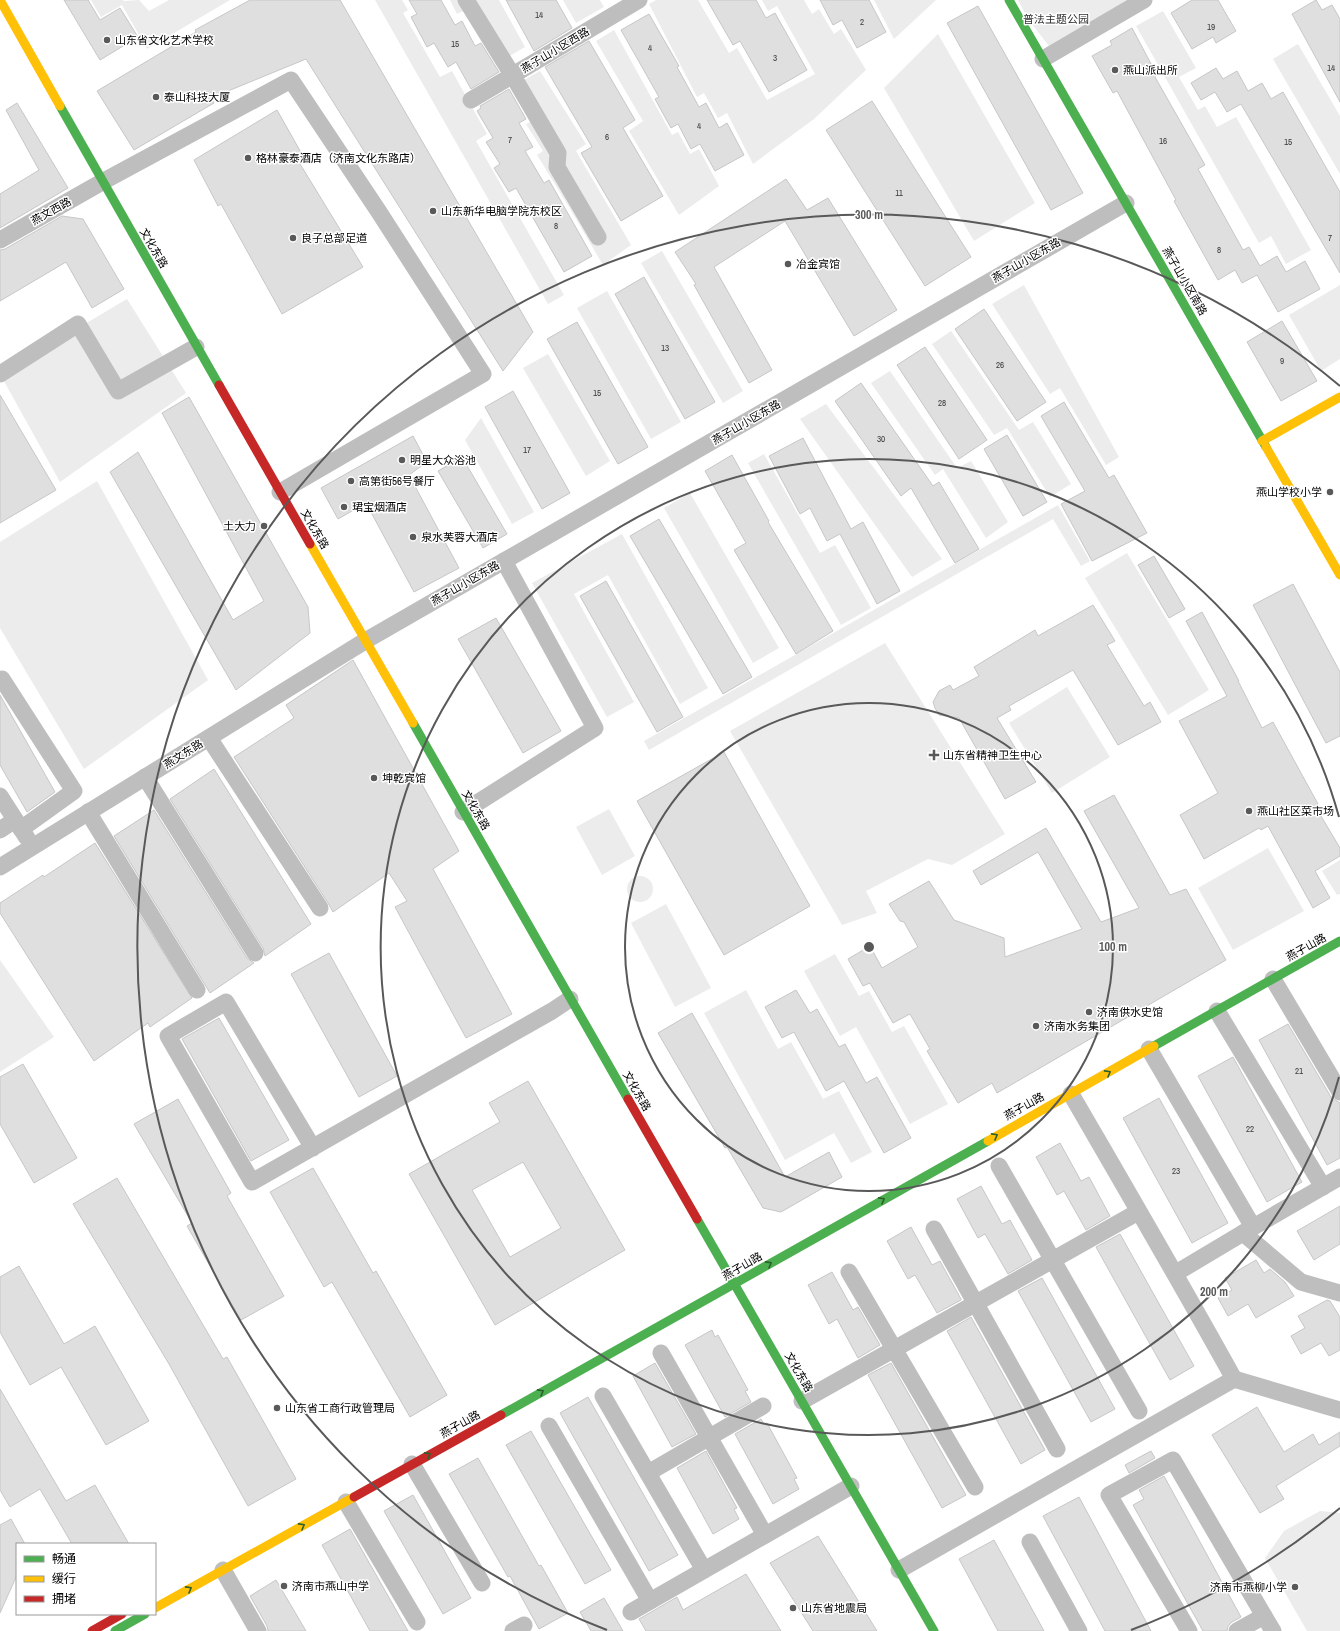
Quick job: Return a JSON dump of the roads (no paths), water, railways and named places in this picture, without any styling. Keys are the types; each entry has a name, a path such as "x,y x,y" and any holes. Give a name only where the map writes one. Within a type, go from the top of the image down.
{"street":[{"name":"文化东路","path":"0,0 196,347 570,999 733,1271 735,1284 934,1631"},
{"path":"466,0 558,153 557,167 598,237"},
{"name":"燕子山小区西路","path":"471,100 639,0"},
{"name":"燕子山小区南路","path":"1009,0 1340,575"},
{"path":"1043,59 1144,0"},
{"name":"燕文西路","path":"0,240 102,182 291,80 384,219 483,374 280,492"},
{"name":"燕子山小区东路","path":"365,641 1126,203"},
{"path":"0,374 78,324 118,391 196,347"},
{"path":"1262,441 1340,397"},
{"path":"463,812 595,728 504,561"},
{"name":"燕文东路","path":"0,867 365,641"},
{"path":"0,681 2,679 74,791 18,824 0,830"},
{"path":"209,738 320,908"},
{"path":"146,777 255,953"},
{"path":"0,796 33,846"},
{"path":"88,812 197,990"},
{"name":"燕子山路","path":"156,1607 735,1284 1340,941"},
{"path":"1273,979 1340,1092"},
{"path":"312,1148 226,1002 168,1036 252,1182 312,1148 570,999"},
{"path":"1217,1011 1323,1187"},
{"path":"1149,1049 1248,1230 1301,1282 1340,1293"},
{"path":"1071,1094 1138,1212 1176,1273 1234,1379 1340,1410"},
{"path":"999,1166 1140,1411"},
{"path":"1176,1273 1340,1177"},
{"path":"802,1401 1138,1212"},
{"path":"934,1229 1057,1449"},
{"name":"燕子山路","path":"718,1280 733,1271"},
{"path":"849,1272 975,1487"},
{"path":"661,1353 765,1535"},
{"path":"899,1570 1234,1379"},
{"path":"602,1396 704,1570"},
{"path":"648,1473 763,1406"},
{"path":"549,1426 650,1601"},
{"path":"1189,1631 1109,1495 1173,1460 1273,1631"},
{"path":"412,1464 482,1583"},
{"path":"631,1612 851,1486"},
{"path":"346,1502 417,1622"},
{"path":"1030,1542 1079,1631"},
{"path":"223,1570 258,1631"},
{"path":"92,1631 120,1615"},
{"path":"115,1631 143,1615"},
{"path":"1237,1631 1264,1616"}],"place":[{"name":"山东省文化艺术学校","path":"107,40"},
{"name":"燕山派出所","path":"1115,70"},
{"name":"泰山科技大厦","path":"156,97"},
{"name":"格林豪泰酒店（济南文化东路店）","path":"248,158"},
{"name":"山东新华电脑学院东校区","path":"433,211"},
{"name":"良子总部足道","path":"293,238"},
{"name":"冶金宾馆","path":"788,264"},
{"name":"明星大众浴池","path":"402,460"},
{"name":"高第街56号餐厅","path":"351,481"},
{"name":"燕山学校小学","path":"1330,492"},
{"name":"珺宝烟酒店","path":"344,507"},
{"name":"土大力","path":"264,526"},
{"name":"泉水芙蓉大酒店","path":"413,537"},
{"name":"山东省精神卫生中心","path":"934,755"},
{"name":"坤乾宾馆","path":"374,778"},
{"name":"燕山社区菜市场","path":"1249,811"},
{"name":"济南供水史馆","path":"1089,1012"},
{"name":"济南水务集团","path":"1036,1026"},
{"name":"山东省工商行政管理局","path":"277,1408"},
{"name":"济南市燕山中学","path":"284,1586"},
{"name":"济南市燕柳小学","path":"1295,1587"},
{"name":"山东省地震局","path":"793,1608"}],"park label":[{"name":"普法主题公园","path":"1056,19"}]}
